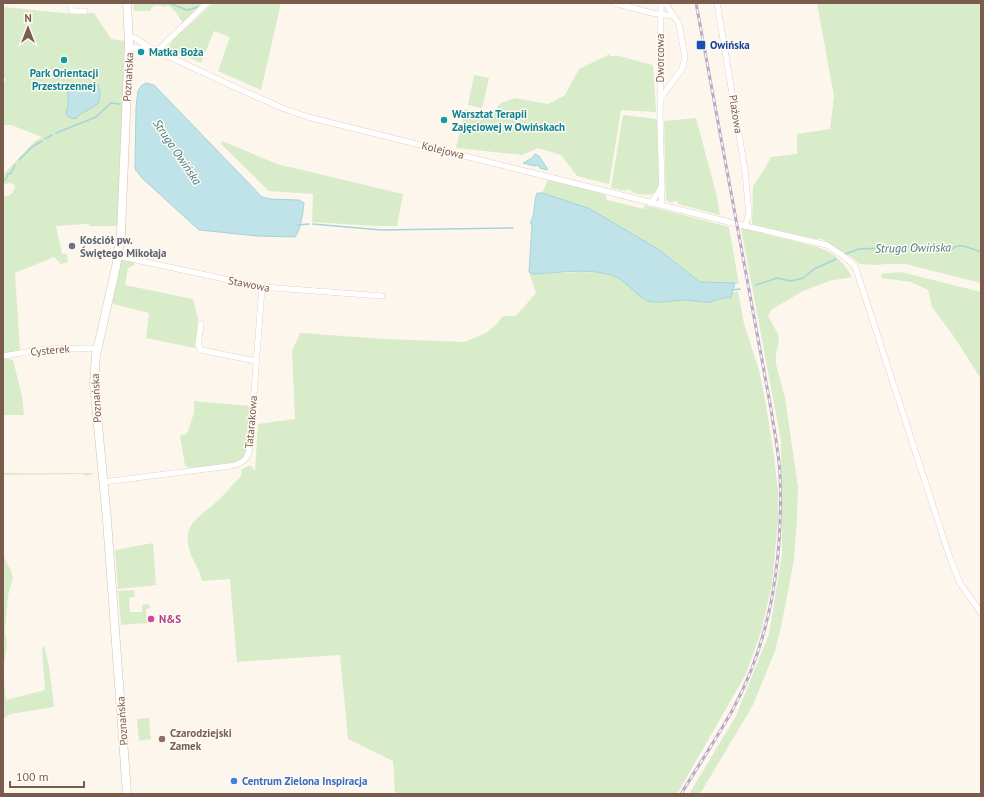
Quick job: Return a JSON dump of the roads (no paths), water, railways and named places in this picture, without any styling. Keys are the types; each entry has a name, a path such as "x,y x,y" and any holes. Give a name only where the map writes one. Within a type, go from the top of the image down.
{"main road":[{"name":"Poznańska","path":"127,3 129,48 121,233 118,256 94,367 94,389 103,482 127,794"}],"street":[{"path":"71,3 72,11 85,12"},
{"path":"157,51 207,3"},
{"path":"614,3 673,16"},
{"name":"Dworcowa","path":"661,3 661,205"},
{"name":"Dworcowa","path":"660,101 668,87 682,69 685,58 678,21 665,3"},
{"name":"Plażowa","path":"717,3 745,171 749,214 745,226"},
{"path":"660,23 665,18 673,16"},
{"name":"Kolejowa","path":"129,37 135,38 150,48 302,116 827,246 842,255 855,266 950,558 960,583 981,613"},
{"name":"Kolejowa","path":"129,48 150,48"},
{"path":"660,83 668,87"},
{"path":"651,203 658,194 662,185"},
{"name":"Stawowa","path":"118,256 262,287 382,296"},
{"name":"Tatarakowa","path":"103,482 230,466 242,463 247,458 250,450 262,287"},
{"path":"201,324 198,345 201,350 256,361"},
{"name":"Cysterek","path":"3,356 45,349 97,349"}],"water":[{"path":"94,83 98,85 100,89 98,104 79,115 77,118 73,119 69,117 66,112 68,107 68,88 74,85"},
{"path":"146,83 154,85 262,197 270,199 299,200 304,203 300,225 295,237 257,236 199,230 142,178 135,169 136,107 138,91 141,86"},
{"path":"535,154 539,156 547,170 540,168 538,165 535,166 523,163 532,158"},
{"path":"537,193 542,193 588,208 658,249 700,282 735,283 731,298 722,298 710,302 685,300 653,302 641,297 620,279 607,274 586,271 533,274 529,272 532,224 530,223 533,216"}],"waterway":[{"path":"169,3 187,10 198,7"},
{"name":"Struga Owińska","path":"56,133 96,117 111,103 120,104"},
{"name":"Struga Owińska","path":"45,139 52,135"},
{"name":"Struga Owińska","path":"19,160 32,147 42,141"},
{"name":"Struga Owińska","path":"3,181 6,179 8,174 11,173 15,165"},
{"name":"Struga Owińska","path":"298,225 309,224"},
{"name":"Struga Owińska","path":"313,224 381,230 513,228"},
{"name":"Struga Owińska","path":"845,254 859,249 922,246 944,250 951,250 954,247 962,246 981,252"},
{"path":"756,285 777,278 791,281 803,278 814,269 836,259"},
{"path":"732,290 740,289"}],"railway":[{"path":"681,794 733,709 757,654 766,625 777,565 780,505 778,450 696,3"}],"place":[{"name":"Owińska","path":"701,45"},
{"name":"Matka Boża","path":"141,52"},
{"name":"Park Orientacji Przestrzennej","path":"64,60"},
{"name":"Warsztat Terapii Zajęciowej w Owińskach","path":"444,120"},
{"name":"Kościół pw. Świętego Mikołaja","path":"72,246"},
{"name":"N&S","path":"151,619"},
{"name":"Czarodziejski Zamek","path":"162,739"},
{"name":"Centrum Zielona Inspiracja","path":"234,781"}]}
